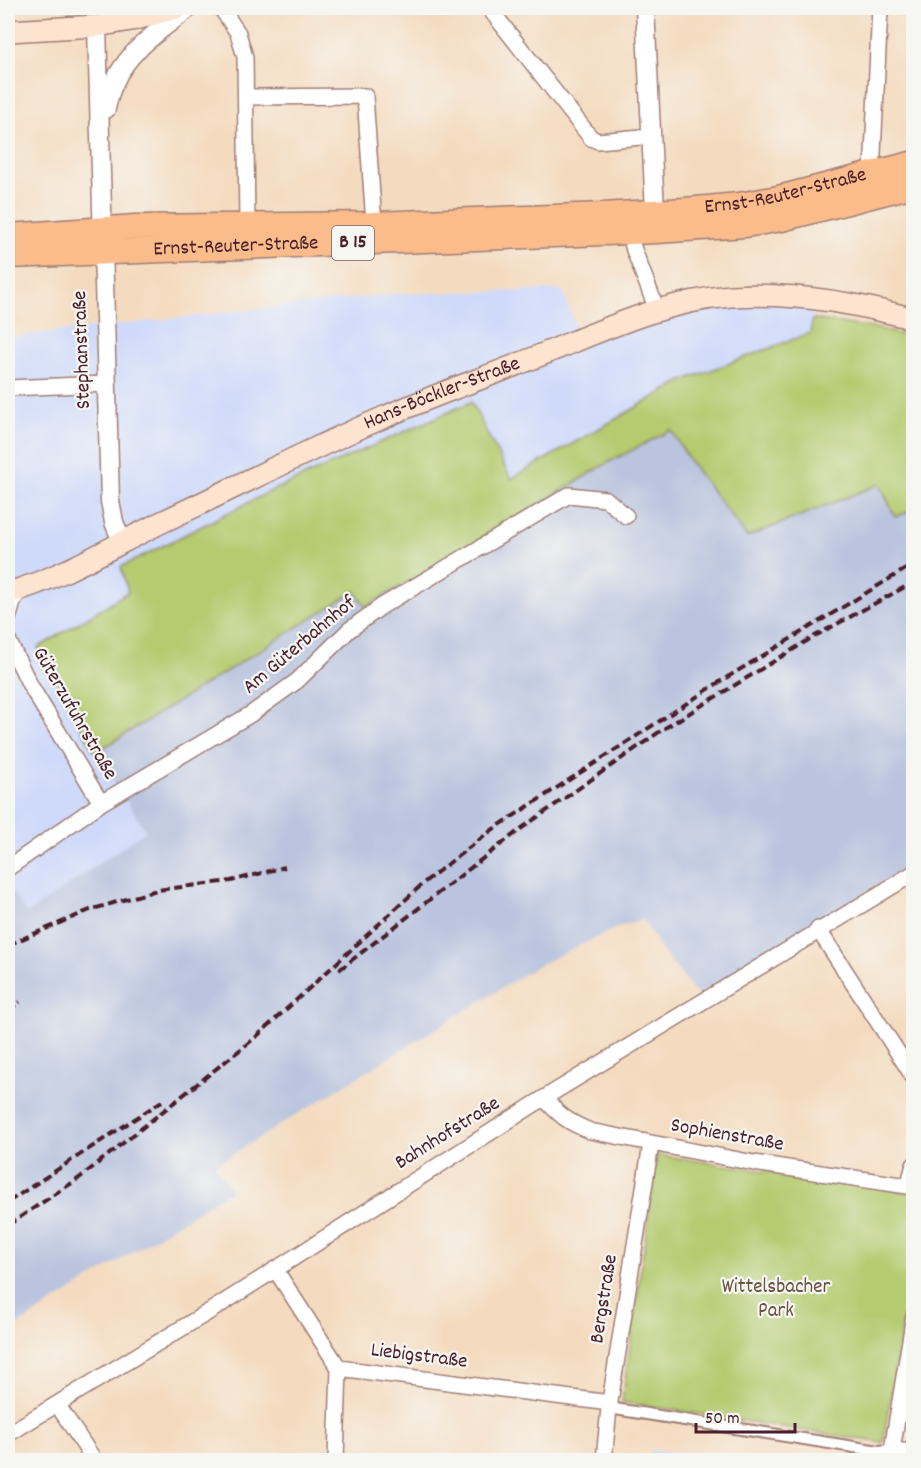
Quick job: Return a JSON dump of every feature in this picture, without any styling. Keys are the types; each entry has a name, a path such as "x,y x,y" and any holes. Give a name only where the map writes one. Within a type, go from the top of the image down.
{"main road":[{"path":"8,31 97,26 137,19 177,8"},
{"name":"Ernst-Reuter-Straße","path":"8,256 102,241 135,227 374,224 655,212 739,206 914,163"},
{"name":"Ernst-Reuter-Straße","path":"8,236 102,241 679,230 745,225 782,219 914,185"},
{"name":"Hans-Böckler-Straße","path":"14,591 71,570 122,542 386,416 617,323 657,310 728,296 775,295 826,299 910,318"}],"street":[{"name":"Stephanstraße","path":"101,156 108,100 121,67 143,45 189,8"},
{"path":"221,8 238,33 245,57 247,225"},
{"path":"489,8 591,138 598,141 652,136"},
{"path":"645,8 655,212"},
{"path":"872,174 880,8"},
{"name":"Stephanstraße","path":"97,26 110,501 114,522 122,542"},
{"path":"246,97 365,96 374,224"},
{"name":"Ernst-Reuter-Straße","path":"655,212 662,224 679,230"},
{"path":"629,232 657,310"},
{"path":"8,388 107,384"},
{"name":"Am Güterbahnhof","path":"8,868 102,804 260,707 297,681 349,630 382,606 569,495 606,499 626,516"},
{"path":"8,619 14,591"},
{"name":"Güterzufuhrstraße","path":"9,639 30,685 102,804"},
{"name":"Bahnhofstraße","path":"8,1434 275,1269 544,1098 818,929 914,873"},
{"path":"818,929 914,1080"},
{"name":"Sophienstraße","path":"544,1098 560,1116 590,1131 766,1165 911,1187"},
{"name":"Bergstraße","path":"604,1461 609,1406 651,1143"},
{"path":"911,1187 914,1165"},
{"name":"Liebigstraße","path":"275,1269 339,1368 609,1406"},
{"path":"892,1450 914,1316"},
{"path":"336,1461 339,1368"},
{"path":"57,1404 94,1461"},
{"path":"609,1406 879,1451 914,1452"}],"shaded area":[{"path":"562,290 579,336 654,309 817,297 810,333 682,381 511,479 472,403 129,592 38,648 95,753 146,831 27,915 8,886 8,337 393,294"},
{"path":"672,430 691,463 747,537 880,484 895,517 913,510 913,864 697,995 661,949 643,920 618,927 539,965 215,1165 231,1190 8,1331 8,886 27,914 146,831 95,753 356,591 366,607 609,462"},
{"path":"652,1450 710,1459 650,1460"}],"green space":[{"path":"813,319 879,329 913,338 913,510 895,517 880,484 747,537 691,463 671,430 609,462 366,607 355,591 95,753 38,648 128,592 121,567 269,492 471,402 511,479 682,381 810,333"},
{"name":"Wittelsbacher Park","path":"657,1155 913,1193 913,1262 883,1443 622,1402"}],"railway":[{"path":"8,1225 78,1179 256,1037 427,880 492,830 721,681 914,564"},
{"path":"339,970 522,828 665,728 815,636 914,582"},
{"path":"8,945 90,910 157,890 231,881 285,867"},
{"path":"8,1010 20,1002"},
{"path":"8,1202 162,1101"}]}
